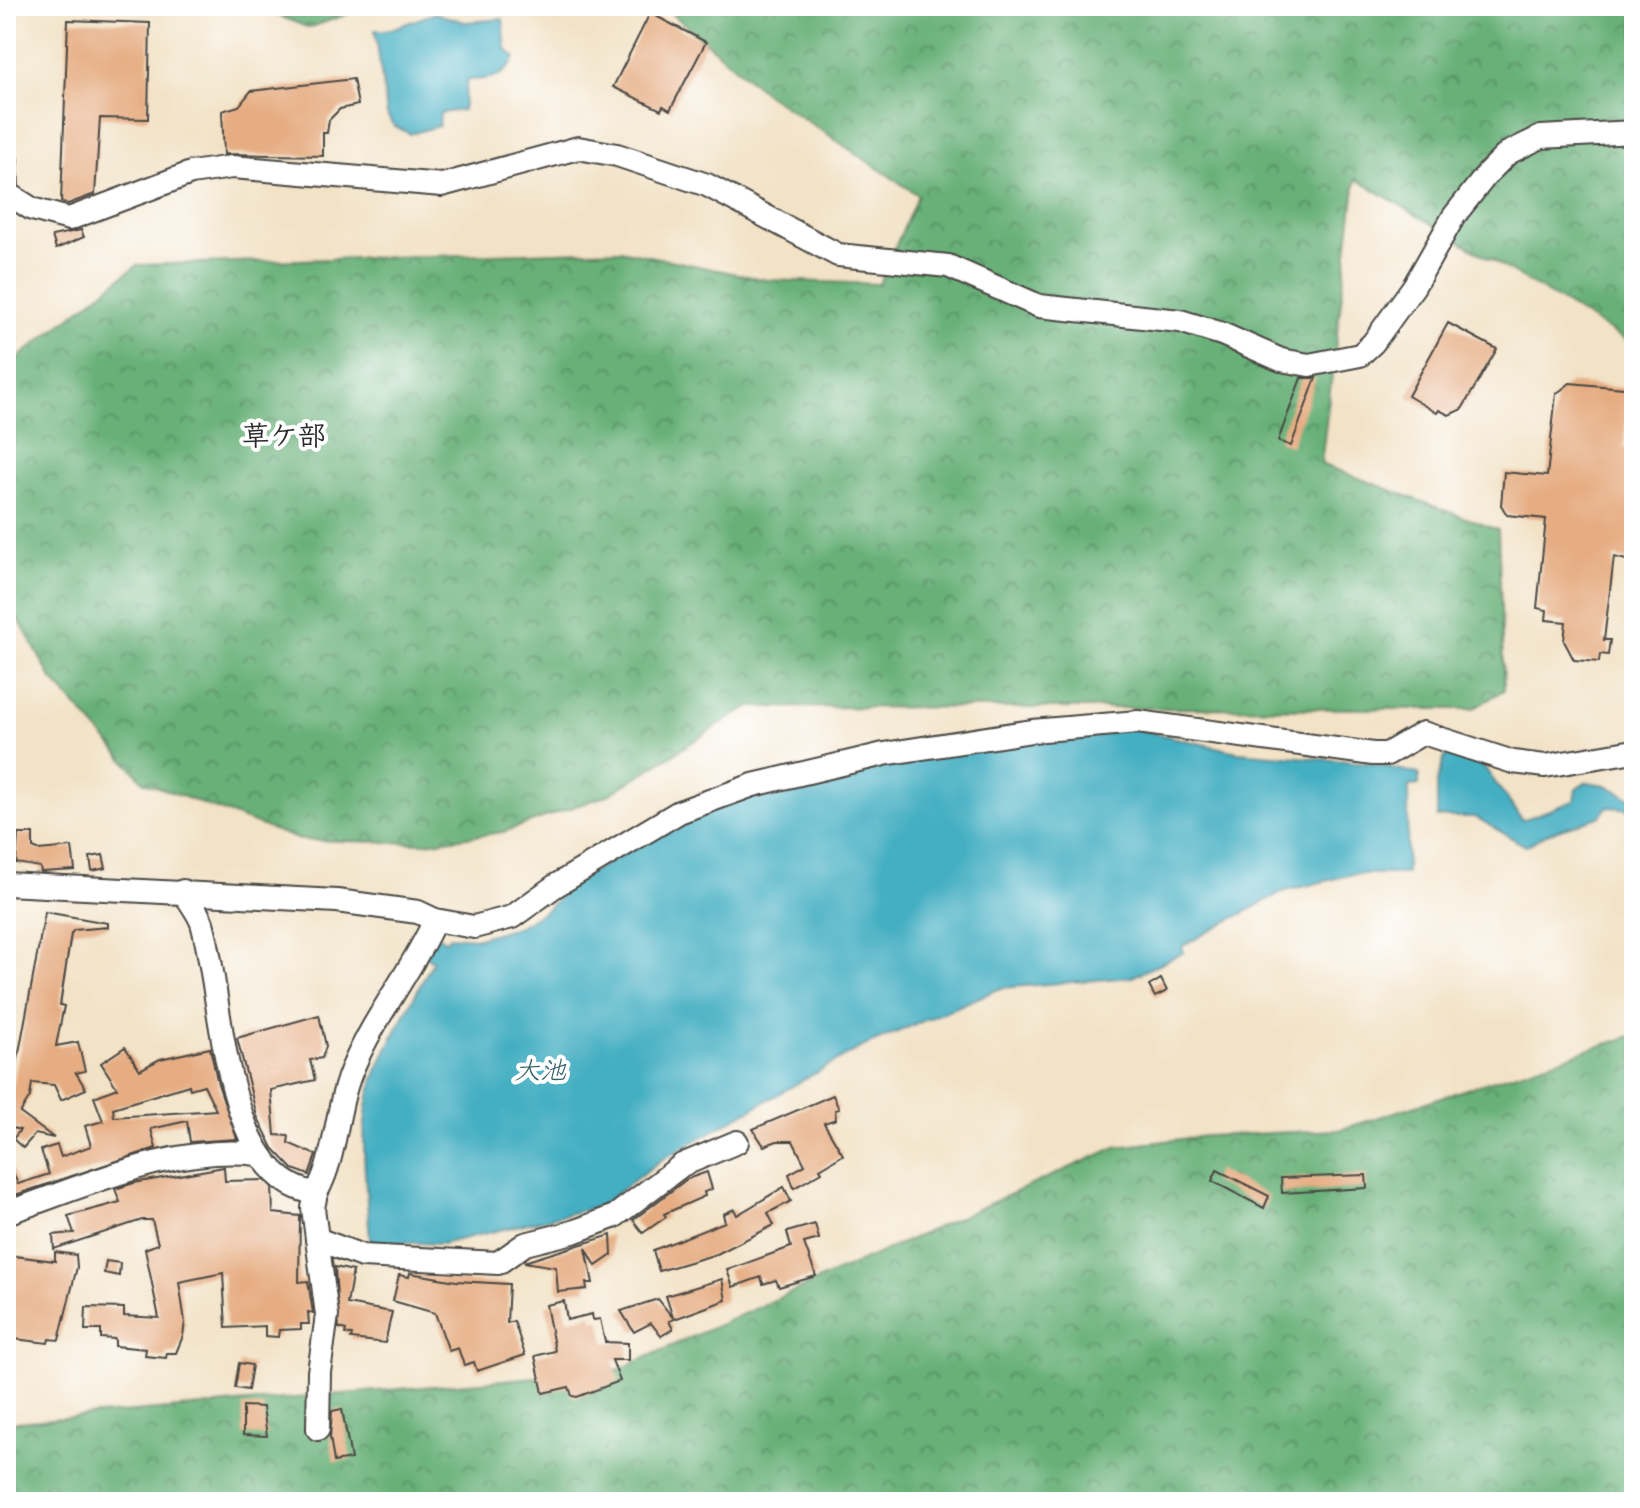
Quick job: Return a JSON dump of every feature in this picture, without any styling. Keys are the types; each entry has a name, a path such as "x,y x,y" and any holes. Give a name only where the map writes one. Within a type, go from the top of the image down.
{"street":[{"path":"6,161 7,193 32,209 69,219 191,173 232,167 442,185 578,148 617,155 707,185 838,255 948,266 1039,306 1180,321 1222,334 1281,360 1309,365 1360,355 1373,343 1414,286 1454,216 1508,153 1541,137 1634,132"},
{"path":"6,884 337,901 418,912 435,920 474,927 512,917 555,886 679,812 753,785 884,754 1032,731 1138,722 1373,754 1387,754 1423,733 1513,762 1545,766 1634,751"},
{"path":"183,891 201,921 229,1080 258,1154 268,1168 297,1191 316,1193"},
{"path":"318,1429 319,1372 327,1315 313,1208 316,1193 329,1170 333,1134 353,1065 435,920"},
{"path":"317,1239 362,1256 498,1263 525,1244 573,1232 615,1216 682,1165 737,1142"},
{"path":"6,1213 159,1161 231,1151 258,1154"}],"green space":[{"path":"255,6 370,6 309,28"},
{"path":"663,6 1634,6 1634,345 1356,179 1321,464 1498,530 1504,690 1473,709 748,707 610,794 503,832 425,843 300,840 144,782 51,678 6,596 6,375 10,364 137,265 620,250 767,280 879,284 918,195 765,93"},
{"path":"1634,1035 1634,1502 6,1502 6,1423 618,1370 1116,1147 1206,1136 1339,1130"}],"water":[{"path":"435,13 465,22 503,19 506,49 515,57 502,74 467,80 463,110 440,113 439,126 410,134 393,125 387,115 375,30 388,30"},
{"name":"大池","path":"1132,728 1238,752 1370,763 1419,774 1419,785 1409,786 1406,874 1353,874 1282,892 1182,946 1184,952 1132,977 1001,988 864,1046 661,1160 600,1206 441,1244 370,1241 364,1158 369,1095 388,1047 433,961 423,955 435,935 447,941 449,936 478,938 519,926 546,910 576,881 687,818 770,790 986,744"},
{"path":"1445,756 1477,757 1522,820 1574,801 1576,789 1587,782 1606,785 1634,800 1634,809 1607,807 1599,817 1548,833 1526,846 1475,817 1437,817 1437,782"}],"building":[{"path":"650,13 706,42 670,110 663,106 661,110 613,87"},
{"path":"68,20 150,23 148,119 100,118 95,194 68,204 61,202"},
{"path":"353,79 358,105 340,109 329,120 327,133 323,133 323,156 224,154 222,111 239,106 251,91"},
{"path":"81,230 84,237 56,249 52,236"},
{"path":"1448,323 1497,349 1462,409 1449,415 1439,410 1437,413 1408,396"},
{"path":"1301,378 1316,378 1291,446 1278,441"},
{"path":"1570,383 1634,389 1634,422 1626,422 1624,448 1634,448 1634,562 1614,557 1604,640 1610,640 1608,655 1600,654 1599,662 1574,660 1564,641 1566,622 1546,620 1547,610 1537,608 1546,519 1507,515 1501,505 1504,472 1547,476 1556,394"},
{"path":"18,834 33,834 33,848 38,850 72,847 75,870 41,872 40,867 16,863"},
{"path":"103,855 106,868 92,871 90,857"},
{"path":"45,912 108,923 108,927 74,930 71,934 60,1005 64,1006 56,1046 78,1042 85,1071 76,1073 86,1089 61,1100 54,1085 32,1083 30,1097 20,1113 54,1138 35,1134 23,1148 13,1139 20,1130 10,1127 6,1133 6,1123"},
{"path":"1161,979 1167,991 1155,997 1149,986"},
{"path":"319,1015 326,1046 322,1058 310,1060 315,1080 271,1090 275,1135 289,1136 288,1143 316,1155 309,1175 293,1169 273,1148 257,1116 237,1038"},
{"path":"125,1047 140,1070 160,1059 210,1048 218,1084 237,1139 190,1142 187,1121 151,1129 156,1148 6,1198 6,1156 18,1184 49,1174 41,1150 57,1145 61,1157 91,1146 85,1126 103,1121 94,1097 117,1088 101,1063","holes":["189,1085 190,1089 204,1085 216,1110 114,1117 113,1108"]},
{"path":"833,1095 839,1109 835,1110 836,1119 824,1123 843,1155 794,1188 789,1174 805,1165 793,1141 777,1141 764,1146 753,1129"},
{"path":"224,1167 225,1181 265,1180 272,1187 273,1213 300,1216 299,1282 308,1281 313,1313 308,1312 309,1324 301,1324 301,1329 279,1330 278,1337 265,1336 265,1326 226,1328 223,1273 179,1282 185,1322 183,1336 176,1353 167,1353 166,1358 145,1356 146,1349 115,1346 115,1339 101,1338 101,1330 85,1330 86,1307 124,1308 124,1316 159,1318 145,1249 158,1244 152,1220 142,1220 54,1249 53,1235 74,1233 68,1216 120,1202 115,1189 134,1183"},
{"path":"1217,1170 1269,1196 1264,1208 1212,1181"},
{"path":"707,1172 712,1189 704,1192 705,1196 664,1214 666,1217 643,1233 633,1220 687,1179"},
{"path":"1366,1175 1367,1188 1282,1193 1281,1178"},
{"path":"784,1187 791,1201 768,1213 774,1225 717,1254 659,1271 653,1250 725,1222 723,1214 734,1209 737,1215"},
{"path":"815,1224 819,1239 804,1243 816,1276 779,1287 776,1280 763,1284 761,1277 733,1287 727,1270 791,1247 787,1232"},
{"path":"611,1235 612,1255 596,1266 586,1248 593,1283 586,1283 587,1289 558,1292 556,1267 524,1262"},
{"path":"55,1252 76,1255 77,1267 59,1340 49,1339 48,1343 6,1338 6,1255 55,1261"},
{"path":"106,1261 120,1263 119,1276 104,1273"},
{"path":"335,1267 353,1271 347,1304 392,1312 385,1343 351,1339 352,1335 345,1334 346,1330 339,1328"},
{"path":"410,1273 456,1281 509,1284 507,1323 514,1321 525,1355 477,1371 474,1362 464,1365 458,1348 449,1351 435,1313 393,1301 399,1275 409,1277"},
{"path":"722,1279 726,1300 669,1321 673,1329 661,1336 651,1323 634,1332 621,1311 658,1299 673,1318 666,1296"},
{"path":"564,1301 567,1320 592,1314 593,1320 600,1319 605,1342 628,1343 628,1360 612,1360 620,1381 577,1397 572,1396 569,1387 543,1393 535,1356 555,1351 546,1305"},
{"path":"239,1363 252,1365 248,1390 235,1388"},
{"path":"243,1406 263,1407 267,1436 243,1435"},
{"path":"342,1409 351,1459 334,1462 330,1437 332,1411"}],"district":[{"name":"草ケ部","path":"284,436"}]}
